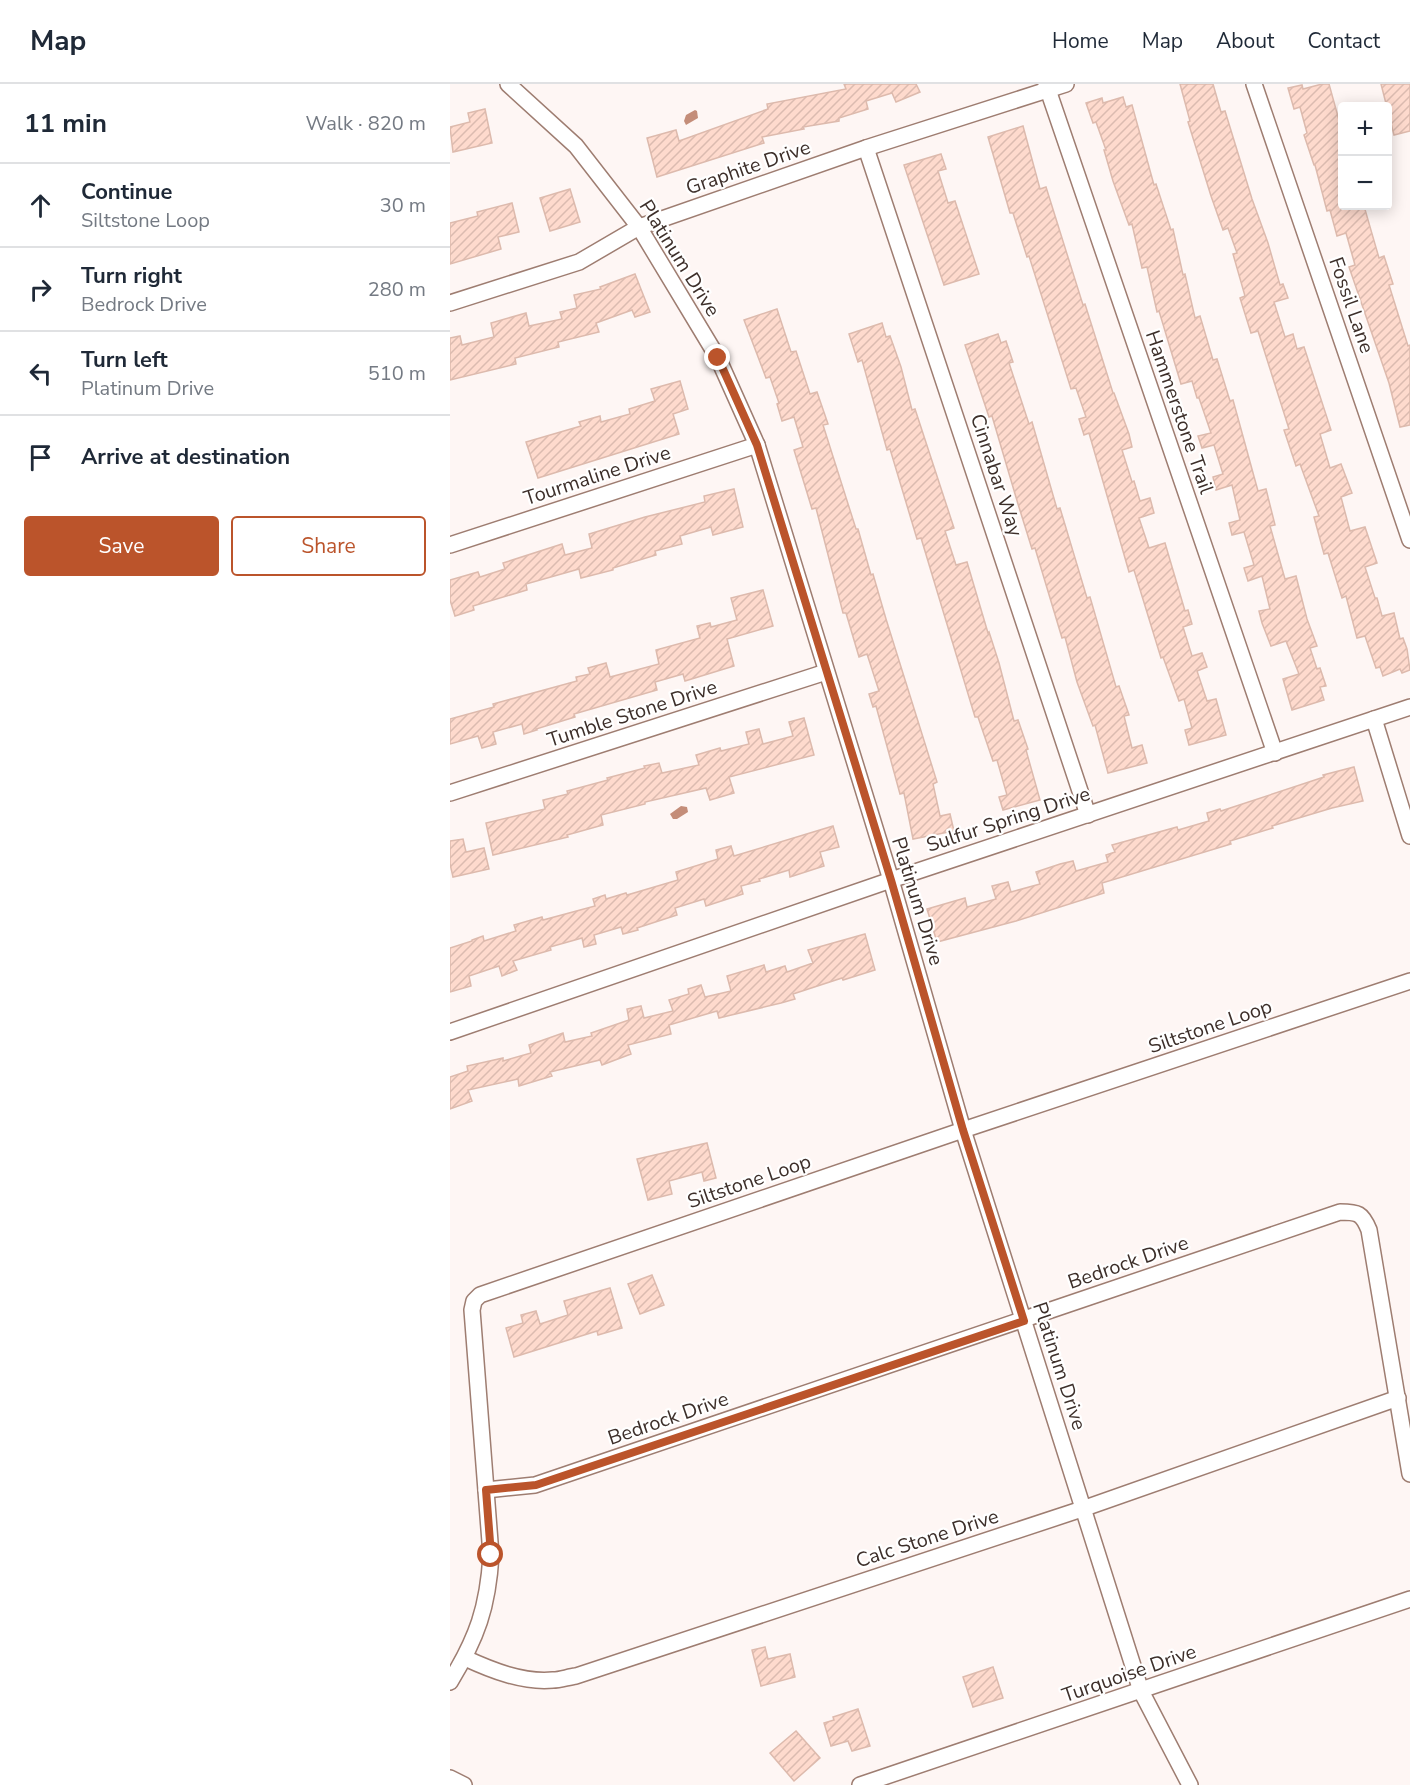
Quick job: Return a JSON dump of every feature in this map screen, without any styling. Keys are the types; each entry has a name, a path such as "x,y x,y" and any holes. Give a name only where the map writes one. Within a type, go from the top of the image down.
{"street":[{"name":"Platinum Drive","path":"508,84 576,146 639,227 718,358 757,445 891,880 963,1130 1141,1691 1190,1785"},
{"name":"Graphite Drive","path":"450,303 579,262 639,227 1047,87 1066,84"},
{"name":"Fossil Lane","path":"1254,84 1410,540"},
{"name":"Hammerstone Trail","path":"1047,87 1275,753"},
{"name":"Cinnabar Way","path":"866,148 1088,815"},
{"name":"Tourmaline Drive","path":"450,545 757,445"},
{"name":"Tumble Stone Drive","path":"450,793 826,672"},
{"name":"Sulfur Spring Drive","path":"450,1032 891,880 1410,707"},
{"path":"1374,719 1410,836"},
{"name":"Siltstone Loop","path":"450,1682 475,1637 489,1589 491,1555 472,1310 474,1301 480,1295 963,1130 1410,981"},
{"name":"Bedrock Drive","path":"486,1490 536,1485 1340,1212 1355,1212 1364,1218 1369,1230 1410,1474"},
{"name":"Calc Stone Drive","path":"465,1658 486,1668 531,1679 552,1681 576,1676 1084,1508 1398,1398"},
{"name":"Turquoise Drive","path":"860,1785 1410,1599"},
{"path":"450,1778 464,1785"}],"shaded area":[{"path":"695,110 698,118 686,125 684,121 686,115"},
{"path":"681,806 687,807 688,812 673,819 670,814"}],"building":[{"path":"844,84 916,84 920,92 896,102 892,93 866,101 868,109 839,118 839,121 762,137 764,143 657,177 647,138 676,130 679,141 768,109 767,104 846,89"},
{"path":"1180,84 1213,84 1221,112 1225,111 1280,285 1283,284 1288,298 1274,302 1285,337 1293,334 1297,349 1304,347 1331,430 1320,434 1330,468 1341,464 1352,493 1341,497 1350,531 1365,527 1377,563 1365,567 1382,616 1394,613 1400,639 1403,638 1407,649 1410,670 1402,673 1400,669 1383,676 1380,667 1376,668 1365,636 1357,638 1346,596 1342,598 1328,553 1324,554 1314,517 1319,516 1300,464 1296,466 1284,430 1289,429 1258,331 1251,333 1240,298 1245,296 1233,254 1237,253 1228,228 1223,230 1211,196 1188,122 1190,121"},
{"path":"1329,84 1338,117 1338,210 1365,210 1379,258 1384,256 1393,284 1389,285 1408,346 1410,345 1410,425 1400,427 1389,383 1349,267 1355,265 1346,233 1337,236 1330,210 1327,211 1315,165 1304,135 1307,133 1300,107 1294,109 1288,88 1302,85 1303,89"},
{"path":"1381,84 1410,84 1410,131 1394,135 1392,102 1386,102"},
{"path":"1123,97 1126,107 1132,105 1154,185 1156,184 1171,230 1173,229 1195,318 1200,316 1213,360 1217,359 1230,401 1233,400 1258,491 1266,489 1275,525 1270,526 1285,579 1296,576 1307,619 1317,646 1310,648 1326,686 1320,687 1324,700 1292,710 1283,679 1299,674 1286,641 1271,646 1262,623 1259,611 1270,609 1262,576 1248,581 1244,568 1254,565 1244,532 1232,535 1229,523 1240,520 1232,485 1216,490 1213,477 1223,474 1214,445 1202,448 1198,436 1211,433 1192,381 1181,384 1159,311 1157,312 1147,267 1142,268 1132,224 1129,225 1113,181 1104,150 1106,150 1086,103 1102,98 1103,103"},
{"path":"485,109 492,143 453,152 450,127 470,122 468,113"},
{"path":"1023,126 1040,189 1046,187 1083,305 1085,304 1113,393 1129,434 1132,447 1122,450 1132,482 1134,481 1140,501 1150,498 1154,513 1139,518 1149,548 1165,543 1185,611 1188,610 1192,624 1183,627 1192,656 1202,653 1207,667 1197,671 1207,701 1216,699 1226,735 1189,745 1185,730 1192,728 1184,699 1179,701 1163,657 1161,658 1134,570 1129,572 1089,433 1084,435 1079,419 1086,417 1076,388 1071,389 1029,256 1027,257 1013,213 1010,213 988,137"},
{"path":"941,154 946,169 938,171 948,203 955,201 979,274 944,285 904,165"},
{"path":"570,189 580,222 550,231 540,198"},
{"path":"512,203 519,232 498,237 501,249 450,264 450,223 478,216 477,212"},
{"path":"635,274 650,312 635,317 632,310 596,323 599,332 558,342 559,347 515,358 516,364 450,380 450,338 460,336 462,345 494,337 491,323 526,313 529,326 562,319 560,312 577,308 574,295 601,289 600,287"},
{"path":"777,309 791,352 796,351 810,394 817,392 828,424 823,425 871,575 873,574 937,782 933,784 940,816 950,814 954,831 913,839 904,793 900,794 876,706 873,707 869,694 879,691 867,654 859,657 846,613 843,613 816,508 812,509 794,450 803,447 794,417 782,421 777,404 779,403 770,377 766,378 744,320"},
{"path":"882,323 886,337 890,336 901,367 912,410 915,409 954,528 945,531 956,565 967,562 999,663 1014,721 1018,720 1028,749 1026,750 1040,800 1003,810 999,797 1007,795 997,760 993,761 978,717 975,717 921,538 917,539 890,449 887,450 862,360 858,362 849,334"},
{"path":"998,334 1001,343 1006,341 1013,362 1009,363 1029,424 1032,422 1057,509 1060,508 1087,598 1090,597 1116,687 1119,686 1129,715 1124,716 1132,748 1142,745 1147,763 1108,773 1095,725 1093,726 1077,682 1065,637 1062,638 1035,548 1032,549 992,416 989,417 965,345"},
{"path":"680,381 688,409 673,414 679,434 538,478 526,442 581,426 579,422 600,416 601,422 630,414 629,409 655,401 651,389"},
{"path":"734,489 743,527 713,535 711,527 680,536 682,544 655,551 656,555 581,578 579,569 526,584 527,590 473,606 474,610 455,616 450,600 450,580 478,572 480,577 505,569 503,563 562,544 565,555 592,548 589,534 705,502 704,496"},
{"path":"763,590 773,626 727,639 734,666 685,681 683,674 655,682 657,690 574,714 575,717 524,734 522,724 493,732 496,744 482,748 478,736 450,744 450,719 494,707 493,704 577,681 576,677 590,674 588,668 606,663 610,677 659,664 656,650 700,638 697,626 710,623 711,627 737,620 731,598"},
{"path":"804,718 814,755 729,777 734,793 710,800 706,788 645,802 645,804 601,815 603,825 567,835 568,837 493,855 486,823 545,809 543,800 568,794 567,791 645,768 644,766 659,763 662,773 699,765 696,755 720,748 721,751 749,744 746,732 759,729 763,744 793,736 789,722"},
{"path":"1354,767 1363,801 1272,826 1273,828 1230,841 1231,844 1102,883 1104,893 1016,921 937,942 927,909 965,898 967,907 996,899 992,886 1008,882 1011,892 1040,884 1036,872 1060,864 1073,861 1076,871 1108,862 1106,855 1115,852 1112,845 1177,827 1178,830 1209,821 1207,813 1220,809 1221,811 1324,777 1323,775"},
{"path":"833,826 839,847 820,852 824,866 790,877 789,870 759,879 760,881 741,886 743,894 706,906 704,899 675,908 677,915 637,928 638,930 623,934 621,927 594,935 596,944 584,947 582,938 550,947 551,950 513,961 517,970 502,976 499,966 469,976 471,986 450,992 450,948 483,936 484,941 516,931 514,925 595,906 593,899 605,895 606,899 626,893 627,895 678,880 676,872 718,859 716,850 731,846 734,856"},
{"path":"463,839 466,852 484,848 489,869 453,877 450,864 450,841"},
{"path":"865,934 875,970 793,994 795,999 781,1003 719,1018 717,1011 669,1025 671,1034 628,1045 631,1054 602,1065 600,1060 550,1072 552,1076 519,1086 518,1079 468,1090 472,1101 450,1109 450,1077 468,1071 467,1066 503,1058 503,1061 531,1053 529,1045 563,1033 565,1042 592,1036 591,1033 629,1020 627,1009 641,1006 644,1018 673,1011 669,1000 689,994 688,989 701,985 705,997 731,991 727,976 764,965 766,972 785,966 787,972 813,963 808,950"},
{"path":"707,1143 716,1178 704,1181 702,1172 669,1181 672,1194 648,1200 637,1159"},
{"path":"652,1275 664,1305 640,1314 628,1284"},
{"path":"610,1288 622,1328 598,1335 597,1331 514,1357 506,1328 523,1323 521,1315 536,1311 540,1324 568,1315 564,1301"},
{"path":"765,1647 768,1659 790,1654 795,1677 761,1686 752,1650"},
{"path":"993,1667 1003,1698 973,1707 963,1677"},
{"path":"858,1709 870,1746 852,1751 848,1741 831,1746 824,1723 834,1720 833,1717"},
{"path":"796,1731 820,1758 794,1781 770,1753"}],"route":[{"path":"491,1555 486,1490 536,1485 1024,1321 963,1130 891,880 757,445 718,358"}]}
